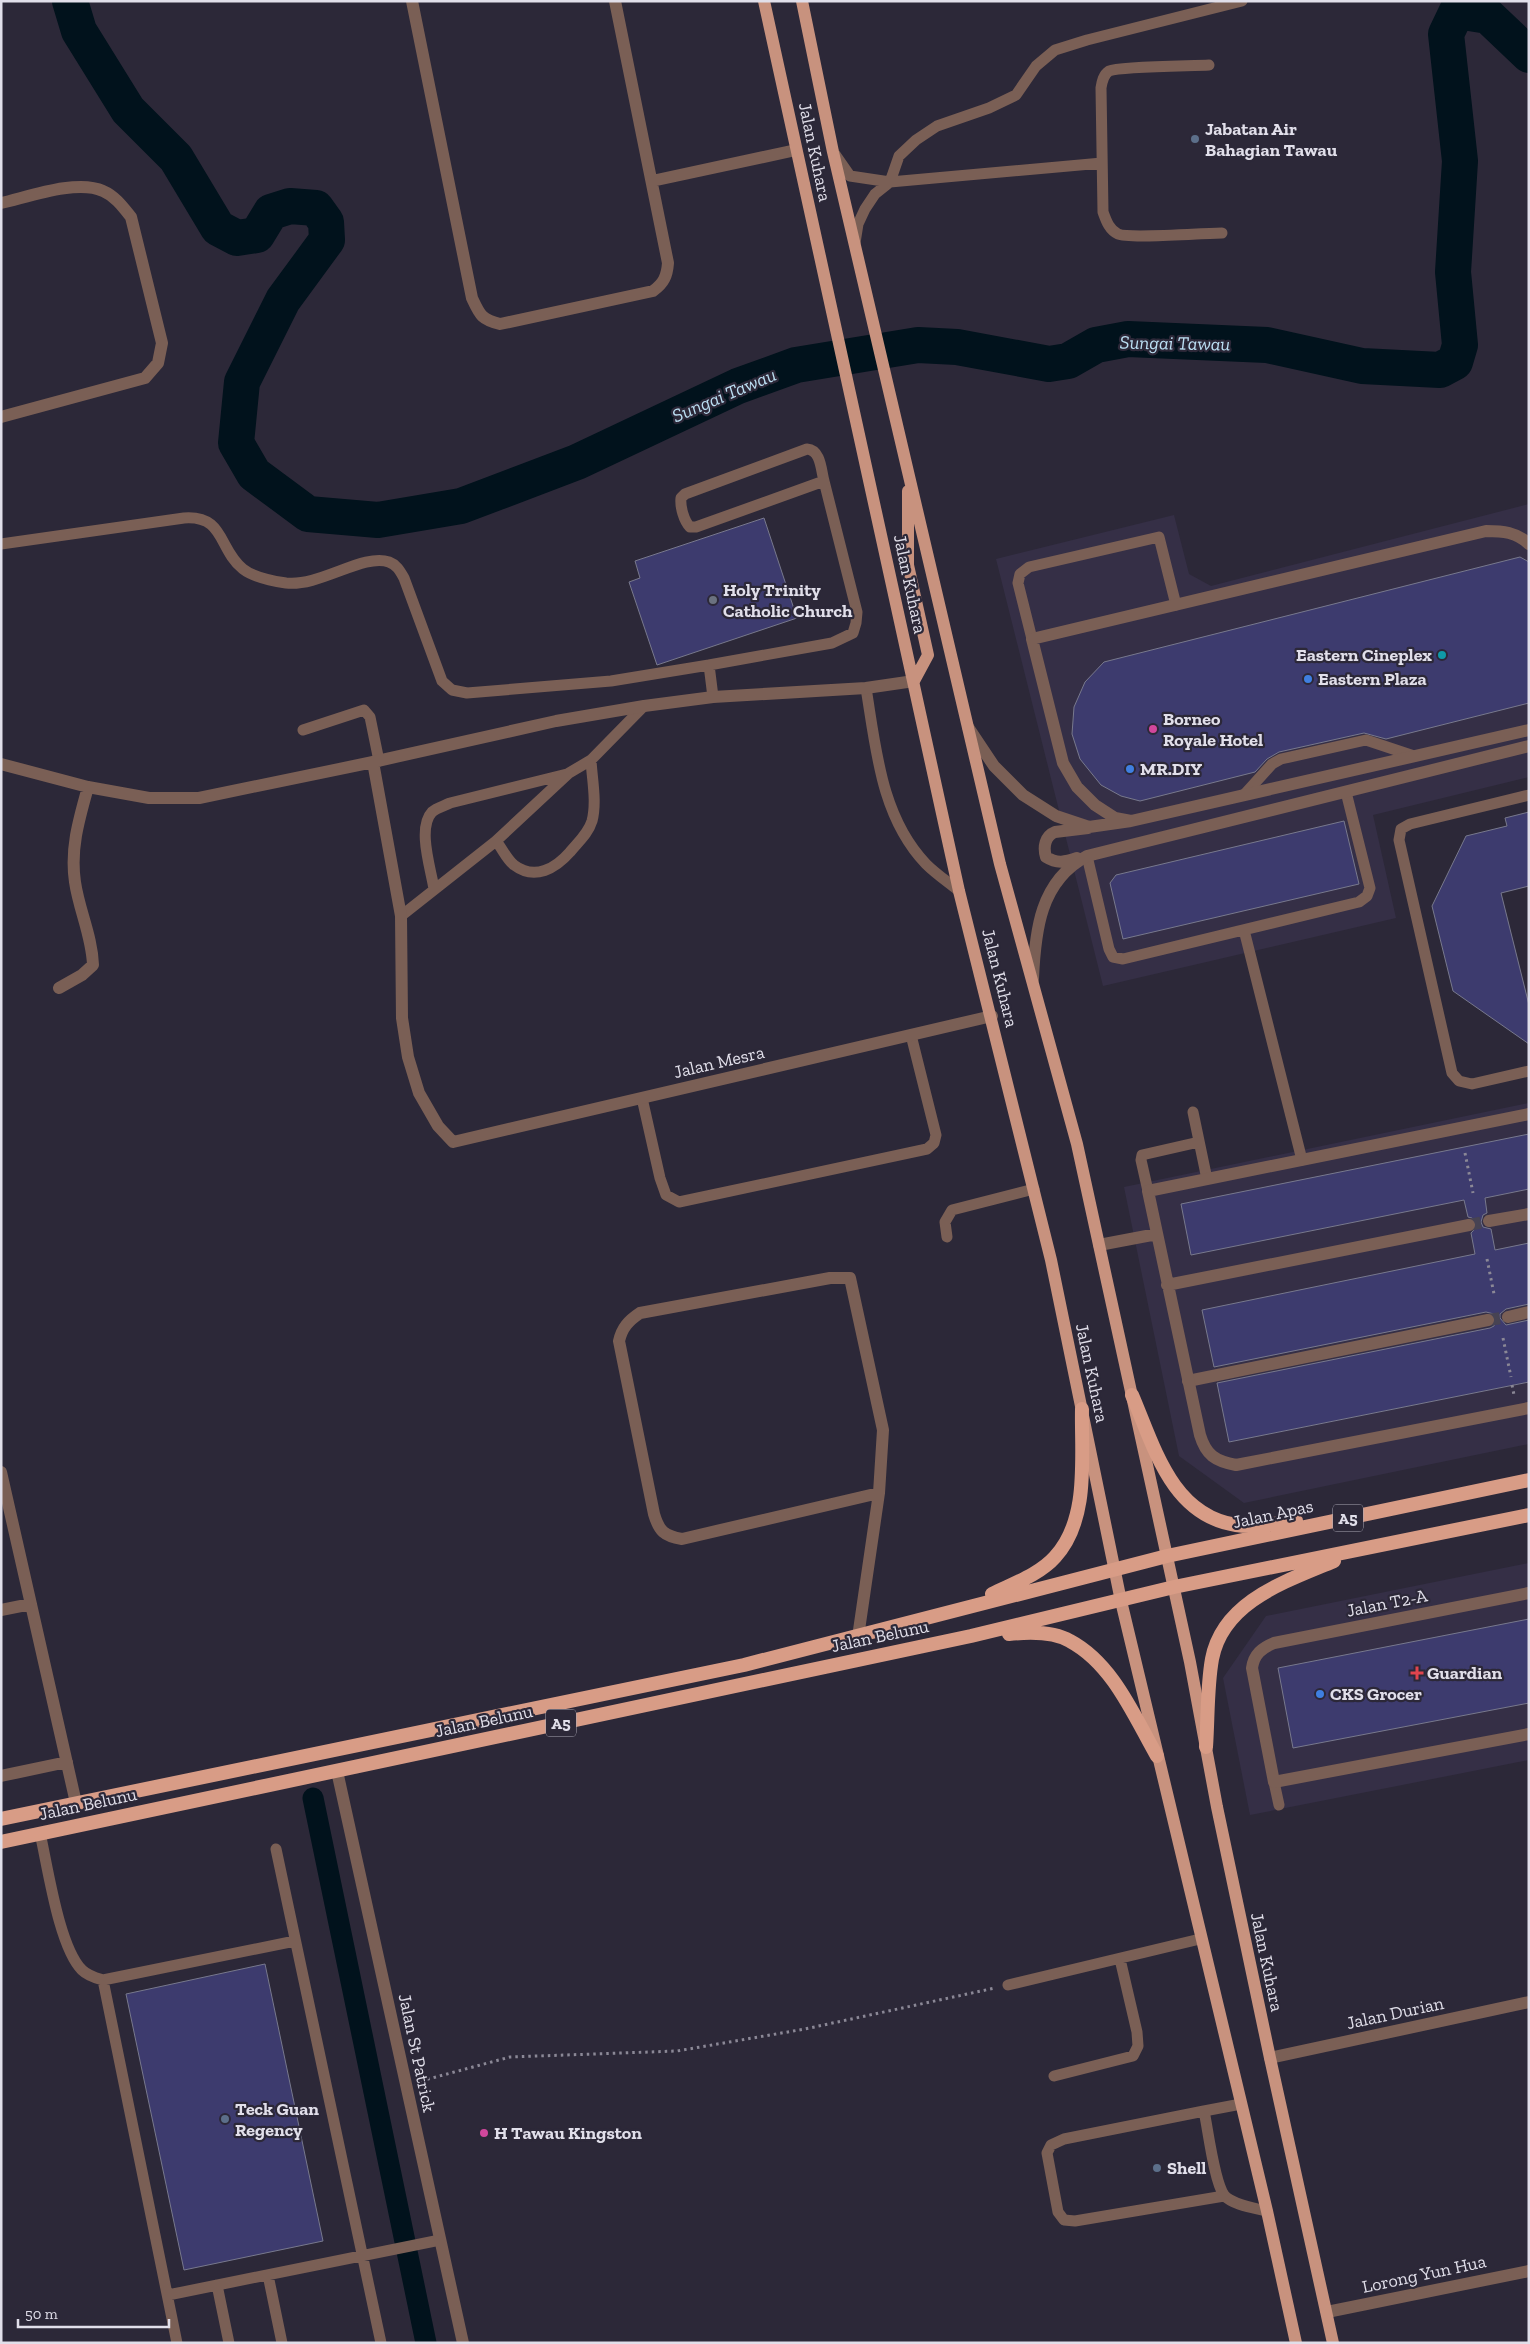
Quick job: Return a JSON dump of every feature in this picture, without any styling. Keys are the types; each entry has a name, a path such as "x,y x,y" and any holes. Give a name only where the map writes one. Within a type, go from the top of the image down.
{"highway":[{"path":"1132,1395 1163,1468 1176,1490 1193,1507 1215,1521 1238,1526 1353,1517"},
{"path":"964,1608 1027,1577 1055,1558 1072,1530 1079,1502 1082,1409"},
{"name":"Jalan Apas","path":"1114,1569 1167,1556 1529,1480"},
{"name":"A5","path":"1120,1601 1174,1587 1529,1515"},
{"path":"1206,1747 1212,1659 1221,1635 1237,1613 1256,1597 1276,1586 1360,1549"},
{"name":"Jalan Belunu","path":"1,1819 744,1665 1114,1569"},
{"name":"Jalan Belunu","path":"1,1842 971,1636 1120,1601"},
{"path":"971,1636 1033,1632 1069,1640 1097,1661 1117,1686 1157,1756"}],"main road":[{"name":"Jalan Kuhara","path":"764,1 959,891 1034,1189 1082,1409 1120,1601"},
{"name":"Jalan Kuhara","path":"802,1 833,152 1000,864 1077,1144 1174,1587 1217,1807 1333,2343"},
{"path":"908,467 908,565 928,655 914,681"},
{"path":"1120,1601 1267,2211 1296,2343"}],"street":[{"path":"412,1 472,298 478,313 486,320 500,324 653,291 662,284 667,274 668,262 615,1"},
{"path":"652,180 796,150"},
{"path":"1,203 64,188 83,187 102,190 118,201 131,217 162,343 158,363 144,378 1,418"},
{"path":"1131,821 1115,818 1095,805 1077,786 1063,763 1032,639 1486,532 1504,531 1520,536 1529,544"},
{"path":"1,764 88,787 148,798 198,798 556,721 644,706 713,697 866,688 914,681"},
{"path":"968,727 994,766 1023,795 1056,816 1089,827"},
{"path":"1529,730 1131,821 1051,834 1045,842 1044,850 1046,857 1061,863 1529,746"},
{"path":"376,761 401,916"},
{"path":"59,988 82,976 93,965 92,949 75,882 74,855 75,832 88,787"},
{"path":"1033,981 1034,940 1049,896 1056,882 1067,868 1086,856"},
{"name":"Jalan Mesra","path":"401,916 402,1018 408,1057 419,1093 438,1126 453,1142 992,1016"},
{"path":"1529,1114 1148,1191 1204,1449 1212,1458 1236,1465 1529,1408"},
{"path":"1489,1222 1529,1214"},
{"path":"1167,1285 1469,1225"},
{"path":"1099,1245 1157,1234"},
{"path":"858,1636 879,1493 883,1430 850,1278 830,1278 640,1313 630,1319 622,1330 619,1341 654,1514 658,1528 667,1536 682,1539 879,1493"},
{"path":"1508,1316 1529,1312"},
{"path":"1188,1381 1488,1320"},
{"path":"1,1472 76,1803"},
{"name":"Jalan T2-A","path":"1274,1782 1252,1668 1256,1655 1274,1643 1529,1593"},
{"path":"1,1610 31,1604"},
{"path":"1274,1782 1529,1734"},
{"path":"1,1776 67,1762"},
{"name":"Jalan St Patrick","path":"337,1770 463,2343"},
{"name":"Jalan Durian","path":"1270,2058 1529,2002"},
{"name":"Lorong Yun Hua","path":"1327,2312 1529,2271"}],"lane":[{"path":"855,244 858,224 864,209 875,194 890,182 900,156 916,140 937,126 989,108 1016,95 1036,66 1055,50 1087,40 1242,1"},
{"path":"1209,65 1110,71 1102,78 1103,212 1107,224 1118,234 1135,236 1222,233"},
{"path":"833,152 850,176 890,182 1102,163"},
{"path":"1,544 193,517 203,519 218,531 234,560 244,570 286,583 303,583 318,580 368,562 380,560 391,562 399,568 404,578 442,681 452,690 467,693 611,681 832,643 853,633 857,612 817,453 807,449 685,494 681,498 680,503 687,524 690,527 696,527 824,482"},
{"path":"1032,639 1018,583 1020,574 1029,567 1159,537 1176,605"},
{"path":"709,665 713,697"},
{"path":"866,688 879,770 889,803 906,837 926,864 959,891"},
{"path":"401,916 496,840 569,773 590,760 644,706"},
{"path":"302,730 364,710 370,716 376,761"},
{"path":"1244,795 1272,764 1291,757 1366,740 1414,756"},
{"path":"496,840 513,865 527,872 548,871 562,862 584,838 592,821 593,800 590,760"},
{"path":"434,889 426,843 426,823 433,811 450,803 569,773"},
{"path":"1086,856 1110,949 1113,956 1123,959 1359,902 1367,896 1370,888 1346,792"},
{"path":"1529,795 1410,824 1401,829 1399,840 1452,1073 1459,1081 1472,1084 1529,1071"},
{"path":"1244,930 1302,1160"},
{"path":"642,1098 660,1178 666,1195 679,1202 927,1149 934,1143 936,1135 912,1035"},
{"path":"1193,1112 1207,1179"},
{"path":"1148,1191 1141,1160 1142,1156 1199,1142"},
{"path":"947,1237 945,1222 952,1210 1034,1189"},
{"path":"1274,1782 1279,1805"},
{"path":"40,1833 66,1944 83,1971 104,1980 295,1941"},
{"path":"276,1849 381,2343"},
{"path":"1008,1985 1200,1939"},
{"path":"1054,2076 1133,2056 1138,2046 1137,2032 1120,1959"},
{"path":"104,1980 177,2343"},
{"path":"1241,2104 1064,2139 1051,2145 1047,2153 1058,2212 1064,2220 1075,2221 1224,2196 1236,2202 1267,2211"},
{"path":"1204,2111 1219,2184 1224,2196"},
{"path":"168,2295 440,2240"},
{"path":"268,2275 282,2343"},
{"path":"217,2285 229,2343"}],"path":[{"path":"1465,1153 1473,1193"},
{"path":"1487,1259 1494,1294"},
{"path":"1503,1338 1511,1377"},
{"path":"406,2085 510,2057 686,2049 805,2029 1008,1985"}],"shaded area":[{"path":"1529,504 1529,777 1373,815 1396,918 1103,986 996,559 1174,515 1189,574 1211,586"},
{"path":"1529,1103 1529,1444 1244,1503 1179,1456 1124,1187"},
{"path":"1529,1563 1529,1760 1250,1815 1223,1678 1266,1616"}],"building":[{"name":"Holy Trinity Catholic Church","path":"764,518 797,618 657,665 629,582 640,578 635,561"},
{"name":"Eastern Plaza","path":"1520,557 1529,562 1529,703 1386,739 1364,733 1279,752 1267,759 1255,772 1140,801 1121,796 1101,785 1080,759 1072,734 1074,707 1085,682 1104,662"},
{"path":"1529,812 1529,886 1501,893 1529,1005 1529,1044 1453,991 1432,906 1466,836 1507,826 1505,818"},
{"path":"1344,821 1359,884 1123,939 1110,883 1116,875"},
{"path":"1529,1134 1529,1189 1485,1198 1487,1213 1483,1215 1481,1222 1483,1227 1491,1229 1495,1250 1529,1243 1529,1304 1506,1309 1500,1314 1500,1318 1506,1325 1529,1320 1529,1382 1229,1442 1217,1383 1490,1328 1494,1326 1496,1319 1494,1314 1486,1312 1214,1367 1202,1310 1475,1254 1471,1233 1476,1228 1477,1223 1468,1217 1464,1200 1191,1255 1181,1204"},
{"path":"1529,1619 1529,1703 1293,1748 1278,1668"},
{"name":"Teck Guan Regency","path":"265,1964 323,2241 184,2270 126,1994"}],"waterway":[{"name":"Sungai Tawau","path":"70,1 79,31 128,110 176,158 218,228 237,238 257,235 271,212 290,206 316,208 326,222 327,240 283,300 242,382 236,443 254,474 308,514 378,520 461,506 577,462 738,386 796,365 918,345 957,347 1049,364 1068,361 1096,345 1128,339 1267,345 1362,366 1440,370 1455,362 1460,345 1453,272 1460,161 1446,34 1457,11 1488,16 1529,55"},
{"path":"313,1798 426,2343"}],"tunnel":[{"path":"1469,1225 1489,1221"},
{"path":"1488,1320 1508,1317"}],"place":[{"name":"Jabatan Air Bahagian Tawau","path":"1195,139"},
{"name":"Holy Trinity Catholic Church","path":"713,600"},
{"name":"Eastern Cineplex","path":"1442,655"},
{"name":"Eastern Plaza","path":"1308,679"},
{"name":"Borneo Royale Hotel","path":"1153,729"},
{"name":"MR.DIY","path":"1130,769"},
{"name":"Guardian","path":"1417,1673"},
{"name":"CKS Grocer","path":"1320,1694"},
{"name":"Teck Guan Regency","path":"225,2119"},
{"name":"H Tawau Kingston","path":"484,2133"},
{"name":"Shell","path":"1157,2168"}]}
